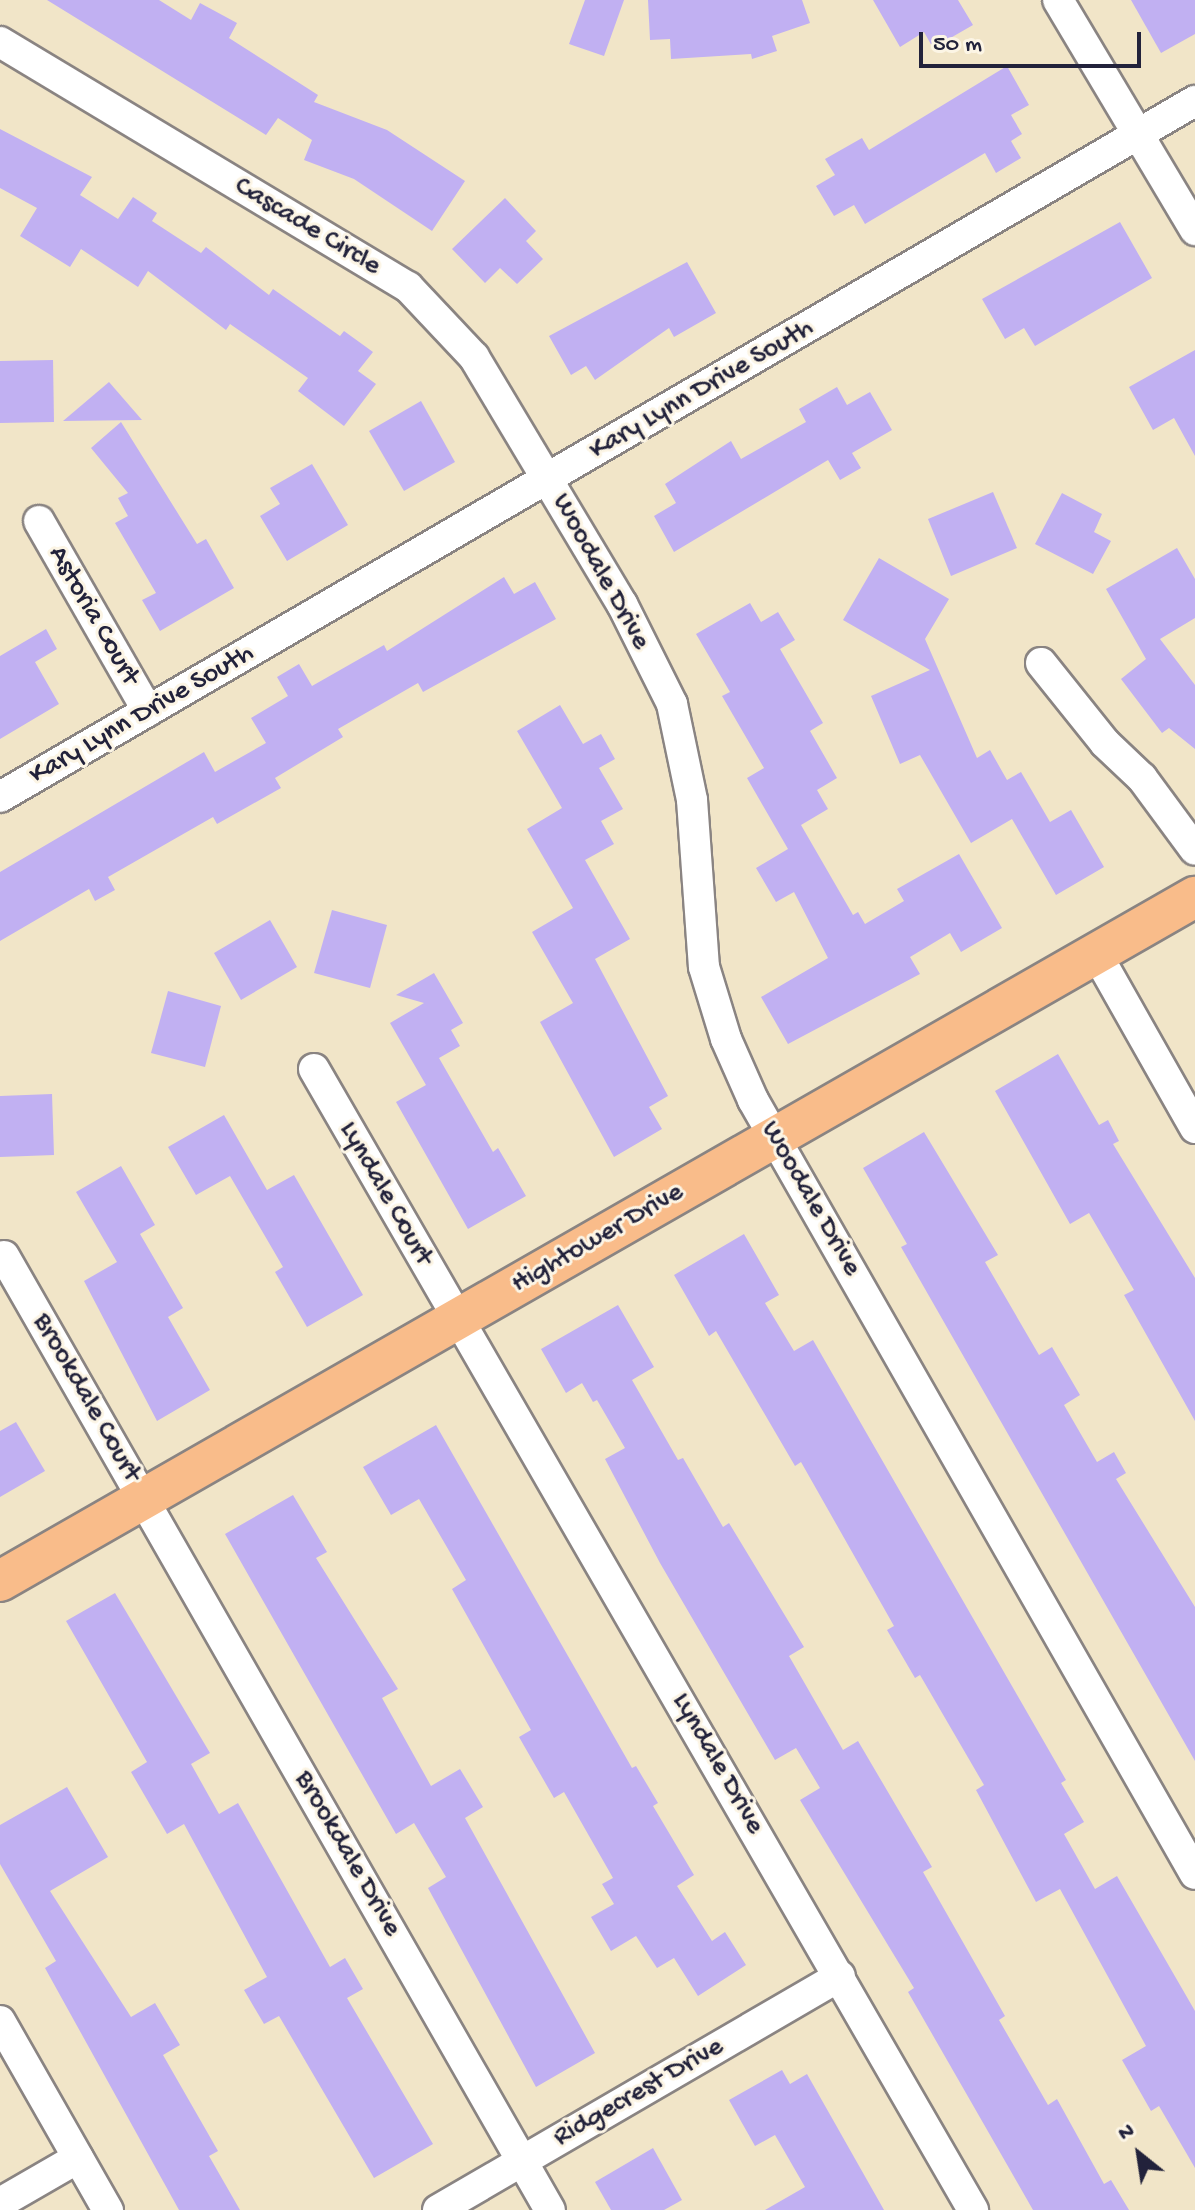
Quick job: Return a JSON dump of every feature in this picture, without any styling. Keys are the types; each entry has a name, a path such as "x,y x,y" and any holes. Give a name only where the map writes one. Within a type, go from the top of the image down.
{"main road":[{"name":"Hightower Drive","path":"0,1581 1195,897"}],"street":[{"path":"1058,0 1141,132 1195,230"},
{"name":"Cascade Circle","path":"0,42 408,287 474,357 549,480"},
{"name":"Kary Lynn Drive South","path":"0,797 1195,101"},
{"name":"Woodale Drive","path":"549,480 622,604 672,704 692,800 704,967 726,1039 775,1137 1195,1874"},
{"name":"Astoria Court","path":"39,521 148,711"},
{"path":"1041,663 1105,743 1142,778 1195,850"},
{"path":"1096,953 1195,1128"},
{"name":"Lyndale Court","path":"314,1069 457,1319"},
{"name":"Brookdale Court","path":"4,1256 143,1499"},
{"name":"Lyndale Drive","path":"457,1319 973,2210"},
{"name":"Brookdale Drive","path":"143,1499 550,2210"},
{"name":"Ridgecrest Drive","path":"438,2210 840,1976"},
{"path":"0,2021 108,2210"},
{"path":"0,2203 78,2158"}],"building":[{"path":"47,0 159,0 191,20 200,3 237,23 229,38 318,95 314,102 387,130 465,181 432,231 354,179 304,160 312,140 278,118 266,135"},
{"path":"585,0 624,0 604,56 569,44"},
{"path":"648,0 802,0 810,23 772,36 777,51 752,59 751,54 671,59 670,39 650,40"},
{"path":"873,0 958,0 973,25 933,48 924,32 900,47"},
{"path":"1131,0 1195,0 1195,34 1161,53"},
{"path":"1007,66 1029,105 1011,115 1022,134 1011,141 1021,158 996,173 985,153 865,224 854,205 834,216 816,186 835,175 825,159 862,138 869,150"},
{"path":"0,129 92,177 80,195 118,219 133,197 157,213 152,221 201,253 206,247 269,295 273,289 340,336 344,331 373,352 358,371 376,384 344,426 298,391 308,378 230,324 226,330 148,271 138,287 81,249 70,267 20,236 37,208 0,188"},
{"path":"505,198 536,231 526,241 543,259 517,284 500,268 485,283 452,249"},
{"path":"1120,222 1152,278 1035,346 1024,328 1005,339 982,299"},
{"path":"687,262 716,313 674,337 669,328 595,380 586,366 571,375 549,336"},
{"path":"1195,350 1195,456 1174,418 1153,430 1129,387"},
{"path":"53,360 54,422 0,423 0,361"},
{"path":"109,382 142,420 63,421"},
{"path":"837,387 847,405 870,392 892,430 852,453 861,468 840,480 828,460 674,552 654,516 676,503 665,484 731,441 741,459 806,422 799,409"},
{"path":"421,401 455,462 404,491 369,431"},
{"path":"121,422 197,544 206,539 234,588 160,631 142,600 156,593 115,523 128,516 118,498 128,493 91,448"},
{"path":"312,464 348,525 287,561 260,516 280,504 270,488"},
{"path":"993,492 1017,548 951,576 928,519"},
{"path":"1062,493 1102,514 1094,532 1111,541 1093,574 1035,544"},
{"path":"1177,548 1195,579 1195,618 1160,639 1195,685 1195,749 1169,728 1162,733 1121,679 1146,659 1106,589"},
{"path":"879,558 949,599 925,639 977,758 990,750 1007,780 1021,772 1050,822 1071,810 1104,867 1056,895 1012,819 971,843 920,755 900,764 871,696 930,670 843,620"},
{"path":"504,577 514,594 535,582 556,619 423,692 418,683 338,729 343,737 275,778 281,788 217,824 213,817 108,877 115,890 95,901 89,889 0,941 0,872 204,752 215,772 266,743 251,718 288,696 277,677 299,664 312,686 384,645 387,651"},
{"path":"750,603 761,622 778,612 795,640 780,649 823,723 810,731 837,778 817,790 828,809 801,825 853,915 858,912 865,924 904,901 897,889 959,854 1002,928 961,952 950,933 910,957 920,974 788,1044 761,997 828,958 794,892 776,902 756,868 788,849 747,778 764,768 722,696 730,692 696,634"},
{"path":"46,629 57,649 35,662 59,704 0,739 0,656"},
{"path":"560,705 583,744 601,734 615,759 599,768 623,809 601,821 614,844 585,860 630,939 595,959 668,1096 649,1107 662,1129 614,1157 540,1022 573,1003 532,932 573,908 527,829 562,808 517,731"},
{"path":"332,910 387,925 370,988 314,973"},
{"path":"270,920 297,967 241,1000 214,953"},
{"path":"434,973 463,1023 451,1030 460,1046 439,1058 493,1152 498,1148 526,1196 468,1229 396,1102 426,1085 390,1023 424,1003 396,995"},
{"path":"168,991 221,1006 205,1067 151,1053"},
{"path":"1058,1054 1099,1125 1108,1120 1119,1141 1113,1144 1195,1278 1195,1421 1124,1295 1134,1290 1089,1213 1070,1224 995,1091"},
{"path":"52,1094 54,1155 0,1157 0,1096"},
{"path":"224,1115 267,1190 294,1175 363,1295 307,1327 275,1272 283,1267 230,1176 196,1195 168,1147"},
{"path":"924,1132 998,1255 985,1262 1039,1355 1052,1347 1080,1395 1064,1405 1097,1462 1114,1452 1126,1473 1116,1479 1195,1607 1195,1761 901,1247 907,1244 863,1168"},
{"path":"121,1166 155,1225 140,1234 183,1308 168,1317 210,1390 157,1421 84,1281 117,1262 76,1192"},
{"path":"744,1234 779,1295 765,1303 794,1351 813,1340 1066,1780 1061,1783 1084,1822 1064,1834 1095,1889 1117,1876 1195,2011 1195,2168 1159,2106 1151,2111 1122,2060 1146,2046 1060,1889 1036,1902 976,1790 984,1785 920,1675 915,1678 887,1630 894,1626 801,1462 795,1466 716,1331 709,1336 674,1275"},
{"path":"618,1305 654,1367 632,1380 678,1460 683,1458 723,1527 729,1523 804,1647 789,1656 843,1750 858,1741 932,1867 923,1872 1005,2016 999,2020 1048,2105 1057,2099 1104,2184 1111,2180 1129,2210 1033,2210 908,1992 914,1988 800,1800 820,1788 796,1748 775,1760 660,1563 605,1459 625,1448 597,1400 593,1402 582,1383 566,1393 541,1349"},
{"path":"16,1422 45,1471 0,1497 0,1431"},
{"path":"436,1425 632,1768 636,1766 658,1803 653,1806 694,1875 677,1886 712,1941 725,1932 746,1965 698,1996 674,1958 657,1968 636,1936 611,1951 591,1917 614,1904 602,1884 613,1878 564,1792 554,1798 519,1737 531,1730 452,1589 466,1580 419,1499 391,1515 363,1467"},
{"path":"293,1495 327,1552 316,1558 398,1689 382,1698 431,1786 460,1769 483,1807 465,1818 595,2053 536,2087 428,1888 446,1877 414,1823 396,1834 225,1534"},
{"path":"115,1593 210,1753 191,1764 219,1814 238,1803 330,1967 345,1958 363,1989 347,1998 433,2144 374,2178 279,2016 264,2024 244,1990 267,1977 184,1824 167,1834 131,1772 147,1762 66,1621"},
{"path":"67,1787 108,1857 50,1891 131,2017 155,2003 180,2045 163,2055 218,2151 209,2156 240,2210 179,2210 45,1968 56,1961 0,1864 0,1825"},
{"path":"782,2070 790,2084 807,2074 884,2210 765,2210 805,2187 775,2135 755,2146 729,2100"},
{"path":"653,2148 682,2200 664,2210 611,2210 595,2182"}]}
